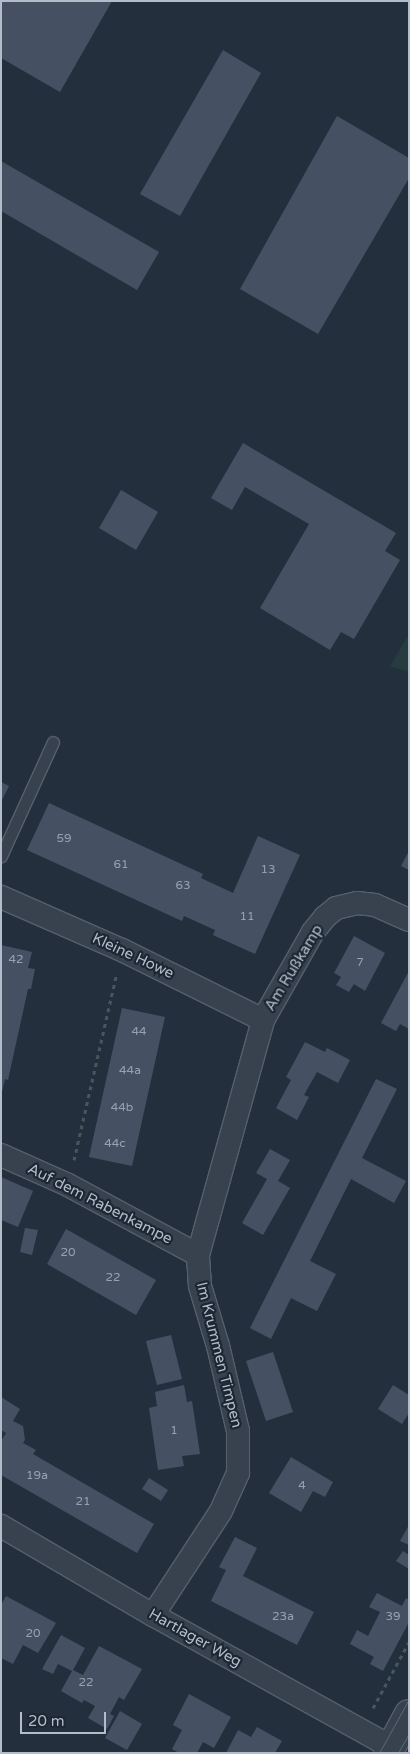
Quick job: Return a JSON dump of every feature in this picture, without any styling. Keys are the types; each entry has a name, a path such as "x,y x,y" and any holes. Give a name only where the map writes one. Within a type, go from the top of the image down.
{"street":[{"name":"Kleine Howe","path":"1,897 122,950 263,1020"},
{"name":"Am Rußkamp","path":"263,1020 313,932 325,917 336,908 357,904 374,905 409,920"},
{"name":"Im Krummen Timpen","path":"153,1615 221,1511 238,1473 238,1431 218,1346 200,1286 198,1255 263,1020"},
{"name":"Auf dem Rabenkampe","path":"1,1155 68,1185 198,1255"},
{"name":"Hartlager Weg","path":"1,1526 153,1615 361,1730 389,1750"},
{"path":"389,1750 409,1714"}],"lane":[{"path":"1,856 53,742"}],"path":[{"path":"68,1185 122,950"},
{"path":"361,1730 409,1642"}],"green space":[{"path":"409,634 409,672 390,666"}],"building":[{"path":"1,1 112,1 60,92 1,58"},
{"path":"223,50 261,73 180,216 140,194"},
{"path":"337,116 409,158 409,178 318,334 240,289"},
{"path":"1,161 159,252 137,290 1,211"},
{"path":"243,443 396,533 385,551 400,560 354,639 341,632 330,650 260,608 309,524 245,487 232,510 211,498"},
{"path":"121,490 158,512 136,550 99,528"},
{"path":"1,782 9,786 1,802"},
{"path":"49,803 203,874 201,878 233,893 258,836 300,855 255,954 213,935 215,930 184,916 182,921 27,850"},
{"path":"409,851 409,870 401,866"},
{"path":"354,936 385,953 365,991 354,984 349,992 336,985 341,977 334,973"},
{"path":"1,945 32,952 28,968 35,969 31,989 28,989 8,1080 5,1079 2,1092"},
{"path":"409,971 409,1029 400,1024 396,1031 381,1023"},
{"path":"122,1008 165,1017 132,1166 89,1157"},
{"path":"305,1042 325,1052 327,1048 350,1060 338,1083 317,1072 304,1095 309,1097 297,1120 276,1108 291,1080 286,1077"},
{"path":"376,1079 397,1089 362,1158 406,1181 394,1203 351,1179 310,1261 336,1274 317,1311 291,1298 271,1339 250,1328"},
{"path":"270,1149 290,1160 278,1181 290,1188 263,1235 242,1223 267,1179 256,1173"},
{"path":"1,1177 33,1191 18,1227 1,1220"},
{"path":"25,1228 38,1230 32,1255 20,1252"},
{"path":"66,1229 156,1280 136,1315 47,1264"},
{"path":"171,1335 182,1379 157,1385 146,1341"},
{"path":"273,1352 293,1412 266,1421 246,1361"},
{"path":"184,1385 187,1402 192,1401 200,1454 182,1456 184,1466 158,1470 149,1408 157,1406 155,1392"},
{"path":"393,1385 409,1395 409,1413 402,1424 378,1409"},
{"path":"1,1397 20,1409 13,1421 23,1426 25,1440 23,1443 36,1450 33,1454 154,1524 137,1553 1,1475 1,1441 6,1433 1,1430"},
{"path":"291,1457 333,1482 325,1497 313,1491 301,1512 269,1493"},
{"path":"149,1478 168,1490 161,1501 142,1489"},
{"path":"409,1525 409,1545 400,1541"},
{"path":"235,1537 257,1548 243,1576 314,1612 297,1645 211,1601 226,1570 219,1567"},
{"path":"403,1551 409,1555 409,1569 396,1561"},
{"path":"377,1593 402,1606 406,1598 409,1600 409,1622 383,1671 370,1664 374,1657 350,1644 357,1630 368,1636 380,1612 369,1607"},
{"path":"6,1596 56,1623 38,1653 23,1645 13,1664 1,1658 1,1605"},
{"path":"61,1635 85,1648 73,1670 83,1675 99,1646 142,1669 124,1700 119,1697 110,1714 114,1716 107,1729 88,1718 95,1706 84,1700 82,1703 61,1691 72,1671 58,1664 53,1674 42,1669"},
{"path":"189,1694 231,1717 214,1748 203,1742 197,1753 179,1753 172,1749 182,1730 173,1725"},
{"path":"120,1711 142,1724 127,1750 105,1738"},
{"path":"257,1727 282,1741 275,1753 226,1753 238,1730 251,1737"}],"tram line":[{"path":"379,1753 409,1699"},
{"path":"398,1753 409,1733"}]}
